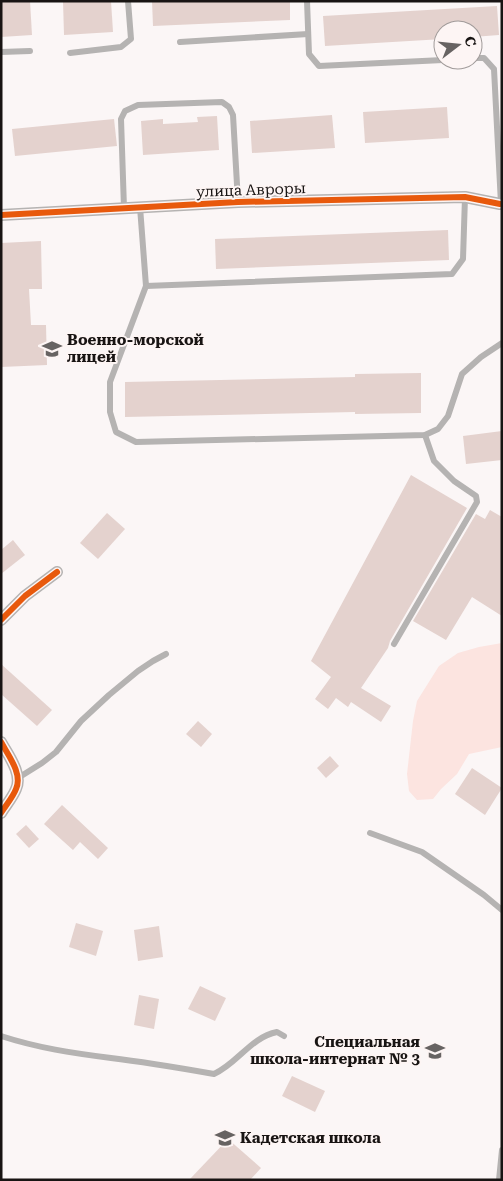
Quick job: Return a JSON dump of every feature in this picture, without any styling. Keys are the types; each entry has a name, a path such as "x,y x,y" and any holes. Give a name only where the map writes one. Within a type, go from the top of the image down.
{"street":[{"name":"улица Авроры","path":"1,215 238,202 465,197 501,205"},
{"path":"1,620 25,596 57,572"},
{"path":"1,742 12,761 18,778 16,790 1,813"}],"lane":[{"path":"70,53 121,47 130,39 128,1"},
{"path":"308,1 309,54 319,66 433,60"},
{"path":"180,42 308,34"},
{"path":"1,52 30,51"},
{"path":"483,58 494,69 501,205"},
{"path":"124,208 121,119 125,111 138,105 222,102 229,107 233,114 238,202"},
{"path":"146,286 452,274 463,259 465,197"},
{"path":"140,207 146,286 110,382 110,412 116,432 136,442 425,435 438,429 448,416 462,374 481,357 502,344"},
{"path":"394,644 477,502 476,496 454,481 434,461 425,435"},
{"path":"18,778 56,752 81,721 109,695 153,660 166,654"},
{"path":"370,833 422,852 484,895 502,910"},
{"path":"1,1036 27,1044 73,1053 214,1074 223,1070 264,1036 276,1032 284,1036"},
{"path":"499,1180 502,1150"}],"shaded area":[{"path":"502,643 502,747 469,754 457,774 433,799 417,800 409,791 407,774 417,701 439,666 458,653"}],"building":[{"path":"1,1 30,1 32,35 1,37"},
{"path":"63,1 111,1 113,32 64,35"},
{"path":"152,1 290,1 290,20 153,26"},
{"path":"497,6 499,35 483,36 483,20 433,20 433,40 325,46 323,16"},
{"path":"447,107 449,138 365,143 363,112"},
{"path":"332,115 335,148 252,153 250,121"},
{"path":"217,116 219,150 143,155 141,121 163,119 163,124 198,122 197,117"},
{"path":"114,119 117,146 15,156 12,129"},
{"path":"448,230 449,260 216,269 215,239"},
{"path":"41,241 42,289 29,289 31,325 46,325 47,365 1,367 1,243"},
{"path":"421,373 421,413 355,414 355,412 125,417 125,382 355,377 355,374"},
{"path":"502,431 502,460 466,464 463,436"},
{"path":"411,475 467,508 390,641 388,648 361,688 391,706 381,722 351,702 348,707 336,698 328,709 315,699 331,677 311,661"},
{"path":"490,510 502,517 502,616 472,597 446,640 413,621 476,514 485,519"},
{"path":"107,513 125,529 98,559 80,543"},
{"path":"13,540 25,555 1,574 1,550"},
{"path":"1,664 52,710 37,726 1,694"},
{"path":"198,721 212,734 201,747 186,734"},
{"path":"330,756 339,766 326,778 317,768"},
{"path":"472,768 502,788 485,815 455,794"},
{"path":"62,805 108,848 98,859 80,842 73,850 44,824"},
{"path":"26,825 39,839 29,848 16,834"},
{"path":"76,923 103,931 96,956 69,947"},
{"path":"159,926 163,957 138,961 134,930"},
{"path":"200,986 226,998 215,1021 188,1009"},
{"path":"139,995 159,999 154,1029 134,1025"},
{"path":"292,1076 325,1091 315,1112 282,1096"},
{"path":"228,1139 261,1168 250,1180 189,1180"}],"cycle path":[{"path":"1,215 238,202 465,197 500,204"},
{"path":"1,620 25,596 57,572"},
{"path":"1,742 14,765 18,777 16,789 1,813"}],"place":[{"name":"Военно-морской лицей","path":"52,349"},
{"name":"Специальная школа-интернат № 3","path":"435,1051"},
{"name":"Кадетская школа","path":"225,1138"}]}
